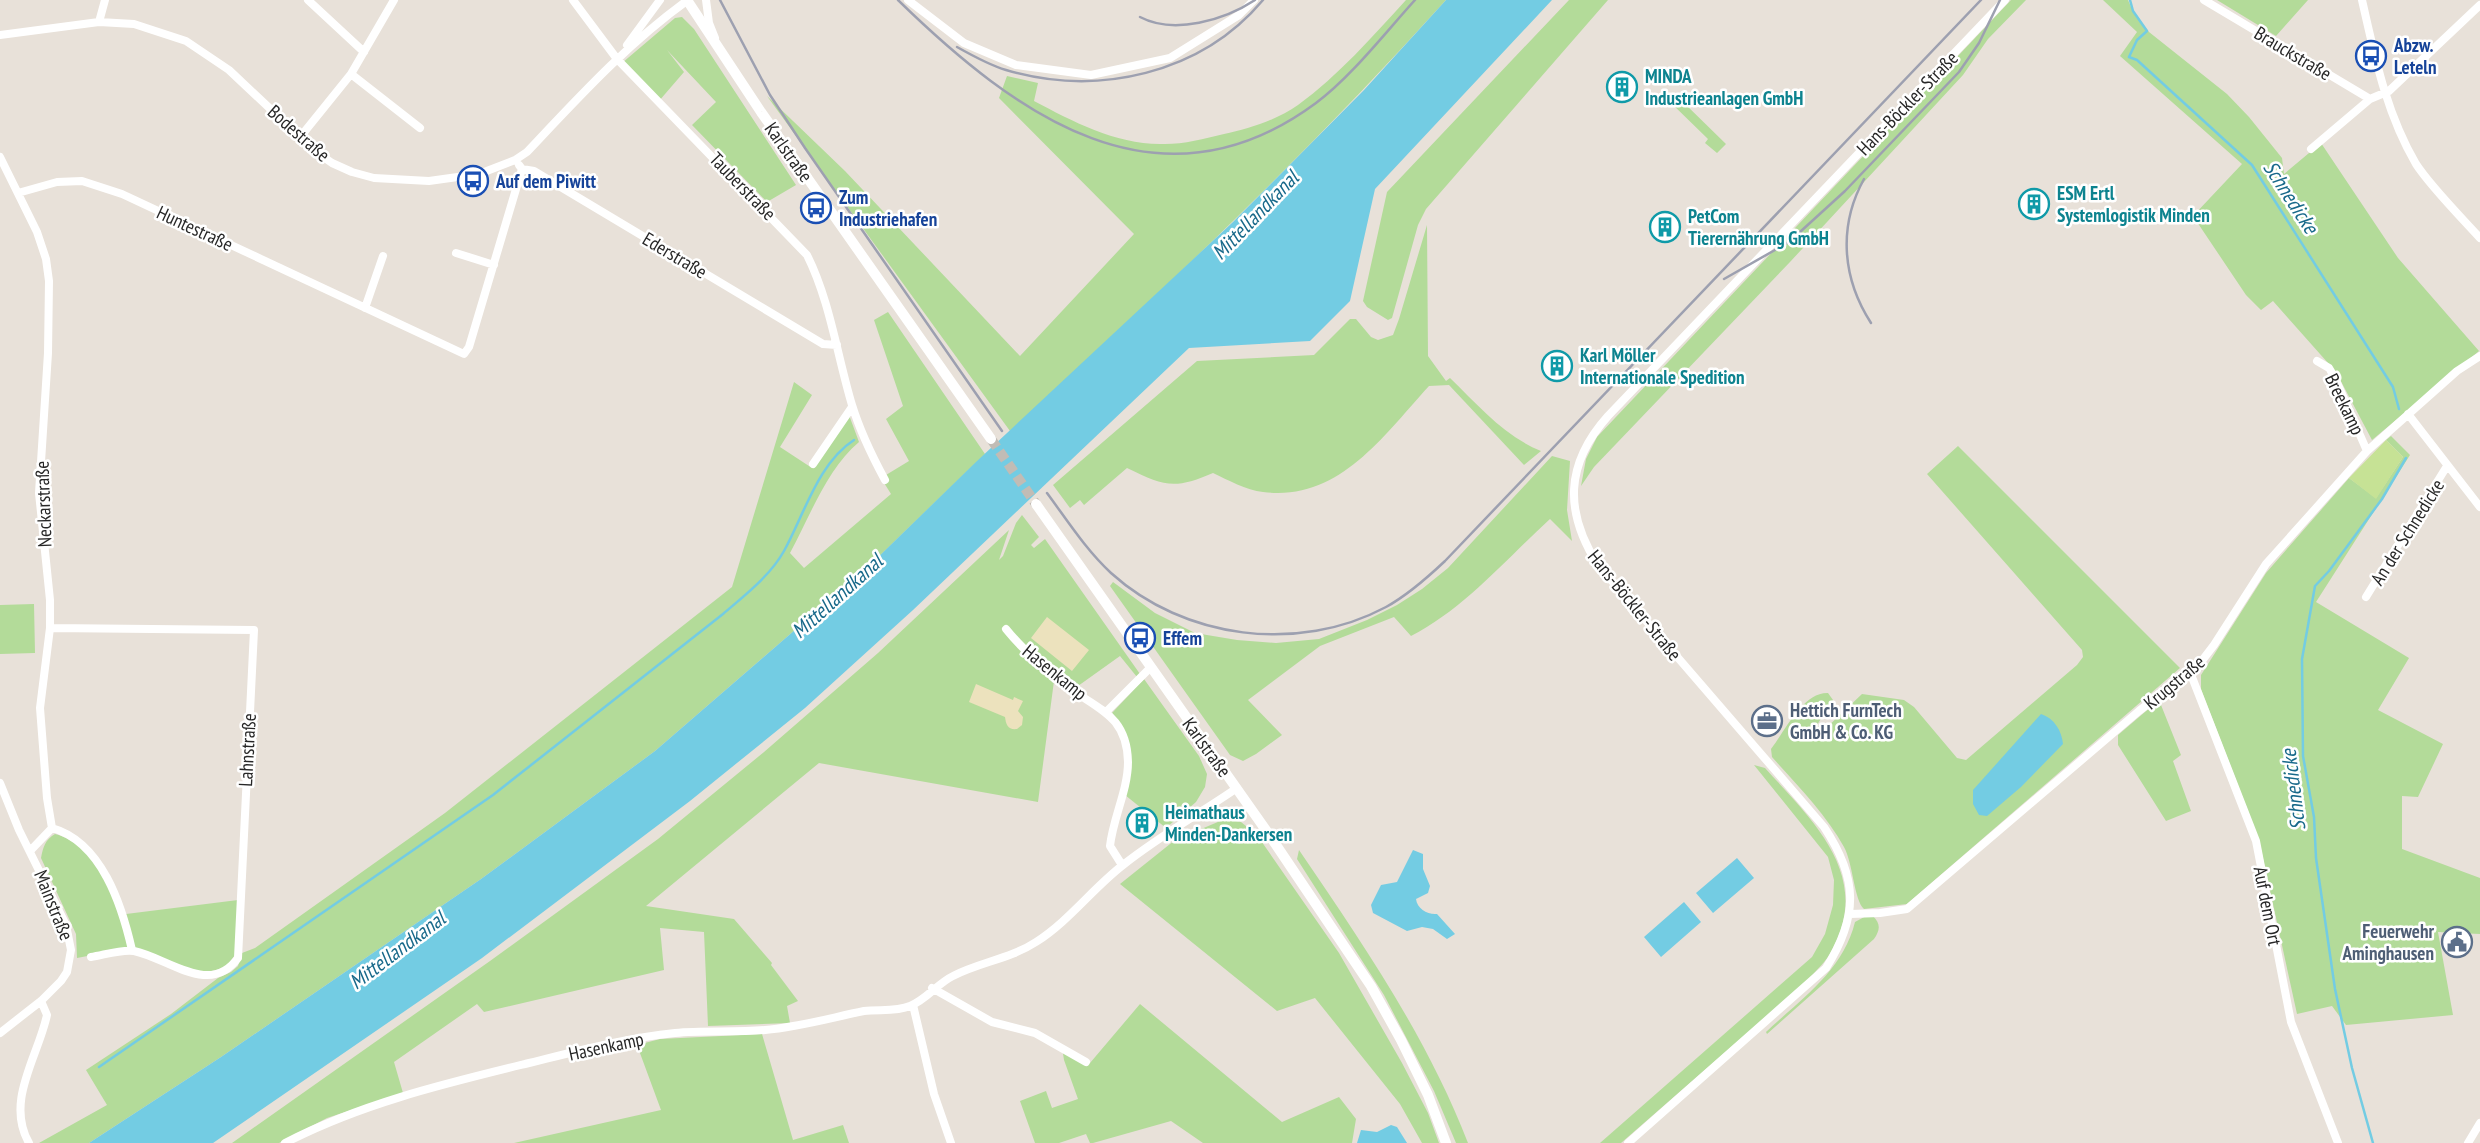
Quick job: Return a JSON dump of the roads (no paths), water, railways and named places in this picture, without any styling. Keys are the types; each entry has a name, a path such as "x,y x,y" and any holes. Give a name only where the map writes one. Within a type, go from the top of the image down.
{"street":[{"path":"99,22 104,0"},
{"path":"309,0 364,52"},
{"path":"302,136 351,74 394,0"},
{"name":"Tauberstraße","path":"573,0 617,59 802,246 814,269 852,407 885,480"},
{"name":"Bodestraße","path":"617,59 660,0"},
{"name":"Bodestraße","path":"0,35 99,22 134,24 186,41 229,70 332,163 374,178 429,181 479,173 515,160 527,152 617,59 688,0"},
{"name":"Karlstraße","path":"688,0 723,57 991,439"},
{"path":"706,0 709,23 723,57"},
{"path":"908,0 964,43 1016,65 1091,75 1170,58 1239,15 1254,0"},
{"name":"Hans-Böckler-Straße","path":"1628,1143 1826,968 1838,950 1850,914 1850,891 1845,864 1824,827 1615,585 1589,551 1578,527 1575,512 1577,467 1590,439 1615,408 2005,0"},
{"name":"Brauckstraße","path":"2204,0 2370,99"},
{"path":"2362,0 2384,94 2396,124 2418,166 2480,238"},
{"path":"2311,149 2370,99 2384,94 2480,5"},
{"path":"351,74 421,128"},
{"name":"Neckarstraße","path":"0,157 37,232 46,259 49,281 48,353 39,493 50,600 50,628 40,708 52,828"},
{"name":"Ederstraße","path":"515,160 522,169 534,171 823,344 837,345"},
{"path":"456,253 494,265 522,169"},
{"name":"Huntestraße","path":"18,192 57,182 82,181 122,194 464,354 469,347 494,265"},
{"path":"365,307 383,256"},
{"name":"Krugstraße","path":"1850,914 1907,909 2139,711 2190,672 2214,645 2266,564 2367,451 2457,371 2480,356"},
{"name":"Breekamp","path":"2317,361 2329,368 2335,377 2367,451"},
{"path":"813,464 852,407"},
{"path":"2408,414 2480,507"},
{"name":"An der Schnedicke","path":"2366,597 2447,466"},
{"name":"Karlstraße","path":"1036,504 1237,788 1371,986 1428,1095 1447,1143"},
{"name":"Lahnstraße","path":"50,628 254,629 238,958 227,970 207,976 132,950 91,957"},
{"name":"Hasenkamp","path":"1006,629 1065,684 1107,711 1116,720 1127,747 1125,781 1110,846 1122,865"},
{"name":"Hasenkamp","path":"1107,711 1151,667"},
{"name":"Auf dem Ort","path":"2190,672 2256,841 2291,1021 2338,1143"},
{"name":"Mainstraße","path":"0,783 19,830 66,925 71,950 67,972 41,1001 0,1032"},
{"path":"951,1143 934,1094 913,1006 932,988 954,975 1003,959 1035,943 1067,919 1122,865 1237,788"},
{"path":"30,850 52,828 61,830 74,839 98,865 124,915 132,950"},
{"path":"932,988 992,1023 1035,1033 1086,1062"},
{"path":"29,1143 22,1126 21,1094 47,1015 41,1001"},
{"name":"Hasenkamp","path":"285,1143 331,1121 397,1098 450,1082 574,1052 646,1037 789,1028 861,1012 898,1010 913,1006"},
{"path":"2468,1143 2480,1123"}],"water":[{"name":"Mittellandkanal","path":"1446,0 1552,0 1375,189 1350,301 1310,341 1189,348 913,610 805,708 690,801 482,958 213,1143 89,1143 221,1057 481,879 655,751 870,565 977,461 1233,222 1364,90"},
{"path":"2041,714 2056,726 2063,744 2021,787 1987,816 1979,815 1973,804 1973,790"},
{"path":"1413,850 1423,854 1423,869 1430,886 1428,893 1416,899 1418,906 1423,911 1437,914 1455,934 1447,939 1433,929 1422,927 1407,931 1373,913 1371,905 1381,885 1397,882"},
{"path":"1737,858 1754,878 1713,913 1696,893"},
{"path":"1684,902 1701,922 1661,957 1644,937"},
{"path":"1391,1125 1397,1127 1407,1143 1357,1143 1361,1130 1377,1132"}],"waterway":[{"name":"Schnedicke","path":"2130,0 2133,11 2147,31 2137,40 2129,57 2137,60 2252,165 2393,387 2399,409"},
{"path":"99,1067 493,795 723,614 772,569 784,551 821,476 841,450 854,440"},
{"name":"Schnedicke","path":"2373,1143 2352,1068 2335,989 2316,858 2314,817 2303,756 2302,659 2315,586 2382,499 2406,458"}],"tunnel":[{"path":"991,439 1036,504"}],"railway":[{"path":"720,0 770,95 1002,431"},
{"path":"898,0 990,81 1040,114 1092,138 1145,152 1200,152 1257,137 1316,103 1329,92 1355,68 1415,0"},
{"path":"1140,17 1168,25 1199,23 1229,14 1255,0"},
{"path":"957,47 1000,68 1041,78 1076,81 1111,79 1146,73 1179,62 1210,46 1238,25 1263,0"},
{"path":"1047,493 1085,545 1111,573 1140,595 1172,613 1207,625 1243,632 1280,634 1316,631 1352,622 1386,607 1410,592 1445,561 1981,0"},
{"path":"1724,279 1789,242 1845,191 1959,72 1979,43 2000,0"},
{"path":"1864,179 1850,215 1847,252 1854,288 1871,323"}],"place":[{"name":"Abzw. Leteln","path":"2371,56"},
{"name":"MINDA Industrieanlagen GmbH","path":"1622,87"},
{"name":"Auf dem Piwitt","path":"473,181"},
{"name":"ESM Ertl Systemlogistik Minden","path":"2034,204"},
{"name":"Zum Industriehafen","path":"816,208"},
{"name":"PetCom Tierernährung GmbH","path":"1665,227"},
{"name":"Karl Möller Internationale Spedition","path":"1557,366"},
{"name":"Effem","path":"1140,638"},
{"name":"Hettich FurnTech GmbH & Co. KG","path":"1767,721"},
{"name":"Heimathaus Minden-Dankersen","path":"1142,823"},
{"name":"Feuerwehr Aminghausen","path":"2457,942"}]}
